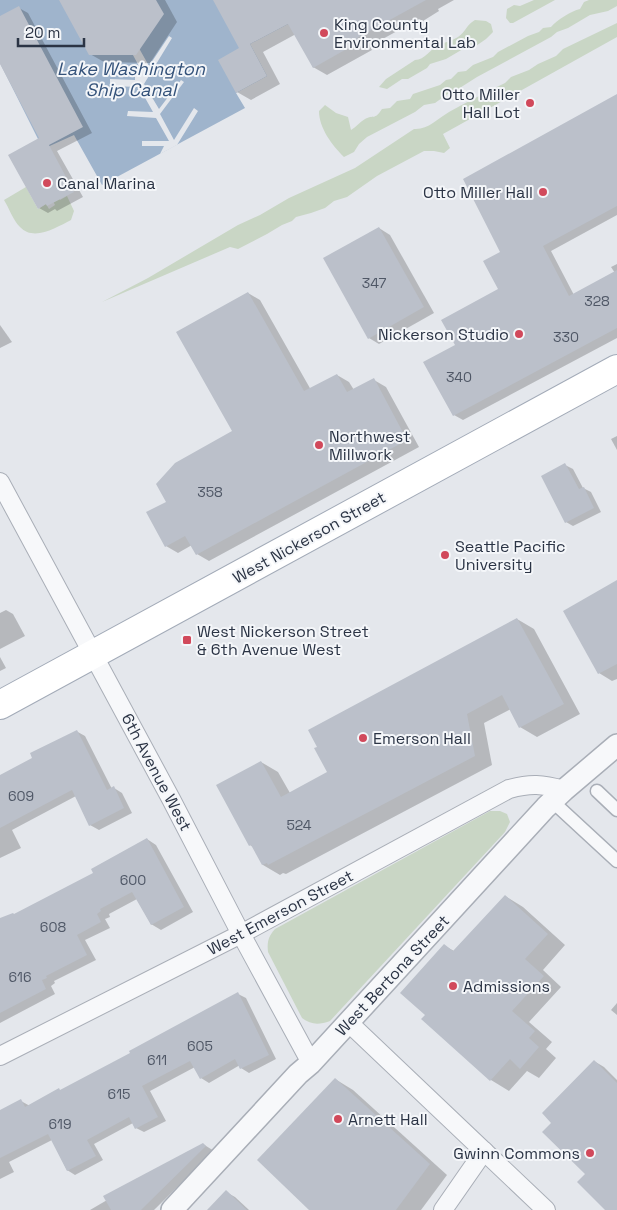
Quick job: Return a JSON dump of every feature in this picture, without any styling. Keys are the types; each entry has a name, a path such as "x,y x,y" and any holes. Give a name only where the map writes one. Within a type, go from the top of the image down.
{"main road":[{"name":"West Nickerson Street","path":"0,704 617,368"}],"street":[{"name":"6th Avenue West","path":"0,482 172,798 240,934 311,1063"},
{"name":"West Bertona Street","path":"172,1210 558,796 617,745"},
{"name":"West Emerson Street","path":"0,1056 240,934 509,789 526,784 542,784 558,796"},
{"path":"597,792 617,810"},
{"path":"558,796 617,861"},
{"path":"348,1022 546,1210"},
{"path":"443,1210 484,1151"}],"green space":[{"path":"534,0 555,0 513,23 510,23 506,18 507,9 514,5 520,6"},
{"path":"589,0 617,0 617,6 608,11 590,15 477,77 435,103 424,105 415,112 367,137 354,152 344,157 331,142 321,124 319,111 325,105 336,113 348,117 351,130 365,119 375,116 382,109 390,108 397,101 410,99 413,94 440,85 446,80 451,79 458,72 466,71 473,65 493,57 498,52 539,32 543,28 551,27 564,16 580,9 584,2"},
{"path":"475,20 486,21 491,24 493,32 486,39 473,48 463,49 446,59 430,64 427,68 408,79 402,79 387,89 379,87 386,79 415,60 419,60 441,44 458,37"},
{"path":"617,23 617,37 443,134 450,148 444,153 424,151 377,176 347,197 334,201 325,208 296,217 292,221 238,249 230,247 102,302 148,278 238,225 289,198 355,168 414,129 428,126 449,112 505,83 511,77 529,70 556,56 563,49"},
{"path":"26,187 38,209 46,204 49,209 55,205 53,201 67,196 74,211 71,220 46,232 39,233 32,233 20,227 4,200"},
{"path":"490,811 500,811 507,814 510,822 505,832 330,1021 315,1024 302,1018 268,952 268,940 275,929"}],"water":[{"name":"Lake Washington Ship Canal","path":"0,0 275,0 288,24 250,44 267,76 236,93 245,108 102,185 74,135 43,149 0,63"}],"pier":[{"path":"103,0 112,0 149,66 169,36 172,38 144,84 159,109 181,80 184,82 160,114 174,140 194,108 198,111 177,145 160,154 164,146 142,146 142,141 169,141 156,118 127,116 128,111 153,112 139,87 110,86 110,79 135,80 135,72 140,68"}],"building":[{"path":"59,0 156,0 164,14 136,55 89,55"},
{"path":"213,0 426,0 357,38 359,42 313,68 288,24 250,44 267,76 236,93 218,60 239,48"},
{"path":"19,6 83,127 49,145 74,192 38,209 8,155 39,138 0,64 0,16"},
{"path":"617,94 617,206 543,246 569,296 617,270 617,328 453,416 423,362 455,345 441,320 498,289 483,261 500,252 463,179"},
{"path":"379,227 424,307 368,339 323,258"},
{"path":"248,292 304,391 337,374 347,392 374,378 407,440 196,555 185,536 165,547 146,512 166,502 156,484 175,463 232,431 176,332"},
{"path":"565,463 579,489 584,487 594,508 565,523 541,476"},
{"path":"617,580 617,664 598,674 563,611"},
{"name":"Emerson Hall","path":"517,618 564,704 519,728 502,695 467,714 475,756 268,865 267,863 262,865 251,845 249,846 216,785 261,761 281,797 327,772 314,748 317,747 308,730"},
{"path":"77,730 107,790 114,786 124,808 89,826 72,790 0,828 0,775 32,758 30,753"},
{"path":"147,838 184,907 151,925 132,892 100,909 101,911 97,914 101,922 77,935 87,955 46,976 47,978 42,980 46,989 0,1013 0,918 14,914 93,873 91,869"},
{"name":"Admissions","path":"505,895 548,934 525,959 544,976 512,1011 535,1031 529,1038 539,1047 520,1069 510,1059 490,1081 421,1019 425,1015 400,993 444,944 453,951"},
{"path":"238,992 269,1055 240,1069 235,1059 200,1079 190,1061 142,1086 158,1117 135,1129 129,1117 87,1140 96,1156 67,1171 48,1134 0,1158 0,1110 21,1099 25,1107 59,1088 60,1090"},
{"name":"Gwinn Commons","path":"594,1060 617,1083 617,1210 605,1210 577,1182 585,1174 542,1132 551,1123 542,1113"},
{"name":"Arnett Hall","path":"335,1078 430,1164 396,1210 309,1210 257,1160"},
{"path":"203,1143 206,1146 141,1210 111,1210 103,1196"},
{"path":"226,1190 247,1210 207,1210"}],"place":[{"name":"King County Environmental Lab","path":"324,33"},
{"name":"Otto Miller Hall Lot","path":"530,103"},
{"name":"Canal Marina","path":"47,183"},
{"name":"Otto Miller Hall","path":"543,192"},
{"name":"Nickerson Studio","path":"519,334"},
{"name":"Northwest Millwork","path":"319,445"},
{"name":"Seattle Pacific University","path":"445,555"},
{"name":"West Nickerson Street & 6th Avenue West","path":"187,640"},
{"name":"Emerson Hall","path":"363,738"},
{"name":"Admissions","path":"453,986"},
{"name":"Arnett Hall","path":"338,1119"},
{"name":"Gwinn Commons","path":"590,1153"}]}
